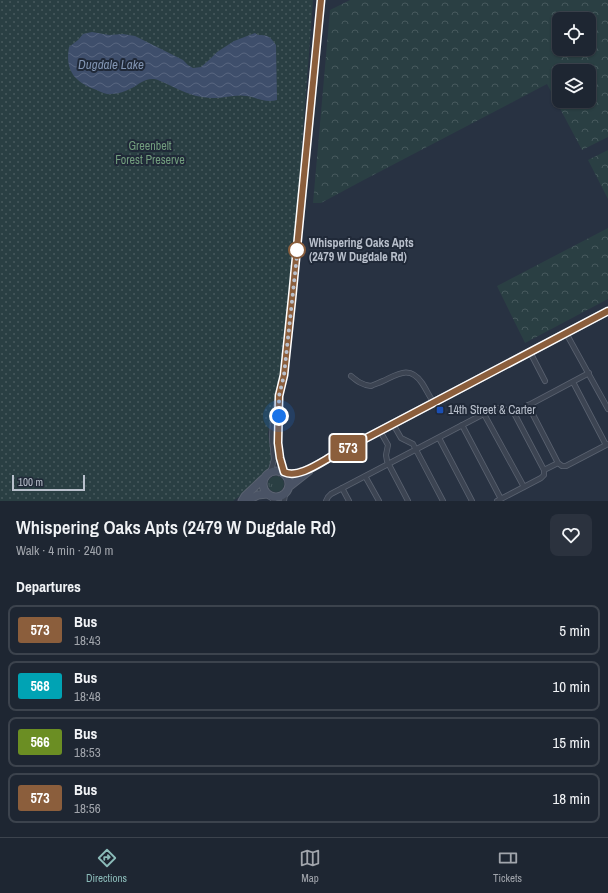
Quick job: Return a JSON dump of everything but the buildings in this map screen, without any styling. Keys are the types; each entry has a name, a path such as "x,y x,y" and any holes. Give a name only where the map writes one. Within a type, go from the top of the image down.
{"street":[{"path":"270,472 274,459 272,439 273,418 284,375 294,284 321,0"},
{"path":"242,501 245,496 270,472 278,470 284,473 296,474 314,466 608,311"},
{"path":"566,333 608,409"},
{"path":"530,352 545,381"},
{"path":"351,376 366,386 371,386 402,372 407,372 416,376 434,403"},
{"path":"514,413 589,373"},
{"path":"528,405 558,463 562,466 566,466 607,444 573,382"},
{"path":"279,396 278,443 284,473 289,479 290,486"},
{"path":"326,501 332,494 342,488 462,425 497,408 503,408 514,413 544,470 544,476 499,500 462,425"},
{"path":"484,414 524,487"},
{"path":"393,424 401,438 412,444 416,450 443,501"},
{"path":"380,431 388,445 386,455 388,464 408,501"},
{"path":"439,438 472,501"},
{"path":"544,470 558,463"},
{"path":"246,501 258,495 285,497 290,486 314,466"},
{"path":"365,476 379,501"},
{"path":"263,479 263,487 270,497"},
{"path":"342,488 349,501"}],"green space":[{"name":"Greenbelt Forest Preserve","path":"0,0 313,0 287,345 268,433 272,458 268,470 251,488 233,501 0,501"},
{"path":"350,0 608,0 608,137 582,150 560,108 596,108 596,64 552,64 552,93 547,84 321,203 313,203 330,10"},
{"path":"608,150 608,199 588,160"},
{"path":"608,228 608,299 525,343 497,286"},
{"path":"273,476 279,476 284,481 282,490 279,492 273,492 268,487 268,481"}],"water":[{"name":"Dugdale Lake","path":"92,32 109,35 123,34 135,36 183,60 193,68 201,67 217,52 234,41 255,33 258,35 265,35 271,38 276,45 277,100 266,101 243,96 214,98 195,96 154,79 145,80 122,92 114,94 105,93 87,86 76,78 72,74 68,62 69,47 83,34"}],"bus line":[{"name":"573","path":"321,0 284,375 279,396 278,443 280,462 284,472 296,474 314,466 608,311"}],"place":[{"name":"Whispering Oaks Apts (2479 W Dugdale Rd)","path":"297,250"},
{"name":"14th Street & Carter","path":"440,410"}],"route":[{"path":"279,416 279,396 284,375 298,246 297,250"}]}
